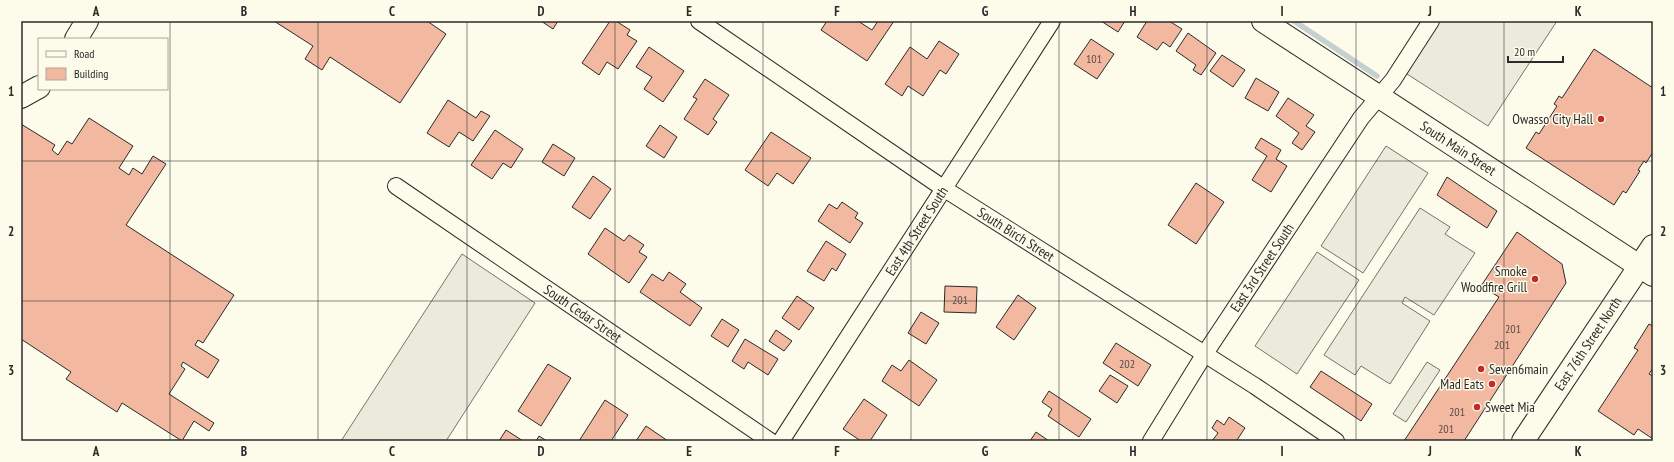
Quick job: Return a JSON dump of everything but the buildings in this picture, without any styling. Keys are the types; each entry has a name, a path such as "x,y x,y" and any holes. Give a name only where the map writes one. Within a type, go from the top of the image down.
{"street":[{"path":"77,38 88,21"},
{"name":"South Birch Street","path":"699,21 943,188 1255,386 1336,441"},
{"name":"East 4th Street South","path":"781,441 1052,21"},
{"name":"South Main Street","path":"1263,21 1646,271"},
{"name":"East 3rd Street South","path":"1151,441 1204,355 1361,118 1393,80 1431,21"},
{"path":"21,98 38,88"},
{"name":"South Cedar Street","path":"396,186 770,441"},
{"name":"East 76th Street North","path":"1523,441 1646,271 1653,246"}],"shaded area":[{"path":"1421,21 1557,21 1488,126 1393,65"},
{"path":"1386,146 1428,173 1363,273 1321,246"},
{"path":"1420,208 1450,227 1445,234 1475,253 1434,315 1405,297 1402,303 1430,321 1390,384 1361,366 1355,375 1324,355"},
{"path":"1317,252 1359,280 1297,374 1255,346"},
{"path":"462,254 535,303 446,441 341,441"},
{"path":"1427,362 1440,370 1406,422 1393,414"}],"waterway":[{"path":"1294,21 1377,76"}],"place":[{"name":"Owasso City Hall","path":"1601,119"},
{"name":"Smoke Woodfire Grill","path":"1535,279"},
{"name":"Seven6main","path":"1481,369"},
{"name":"Mad Eats","path":"1492,384"},
{"name":"Sweet Mia","path":"1477,407"}]}
